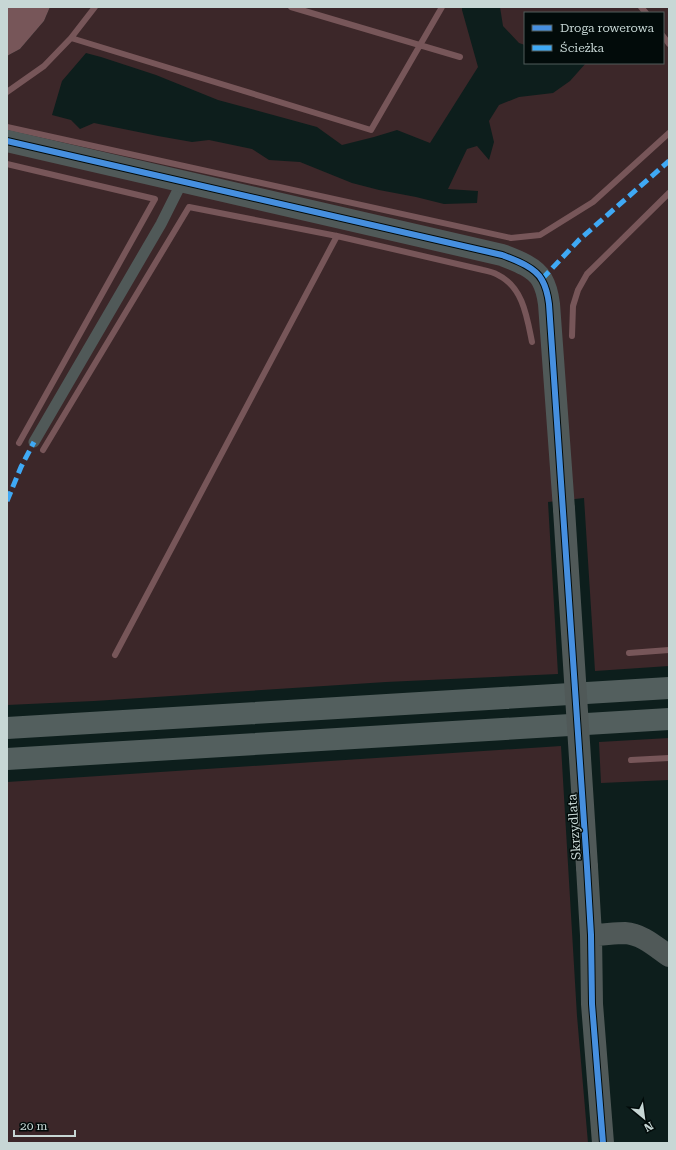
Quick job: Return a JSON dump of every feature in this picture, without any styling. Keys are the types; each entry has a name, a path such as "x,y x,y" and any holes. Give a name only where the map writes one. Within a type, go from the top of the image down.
{"highway":[{"path":"7,728 669,688"},
{"path":"7,759 669,719"}],"street":[{"name":"Skrzydlata","path":"7,141 502,255 519,261 533,270 542,279 547,292 549,304 564,509 591,935 592,1004 603,1143"},
{"path":"591,935 626,933 636,935 669,956"}],"lane":[{"path":"34,442 161,224 182,182"}],"shaded area":[{"path":"7,7 50,7 44,21 20,49 7,56"},
{"path":"50,7 462,7 478,67 430,143 397,130 342,145 317,127 218,100 156,75 86,53 62,81 52,115 71,120 80,129 94,123 192,142 209,140 252,149 269,160 300,162 352,183 444,204 477,203 478,191 448,189 467,149 477,146 489,160 494,142 489,121 499,105 519,97 553,93 570,81 585,64 664,64 664,12 524,12 524,45 519,43 503,26 500,7 669,7 669,666 595,671 584,498 548,502 558,674 386,682 94,701 7,705 7,56 20,49 44,21"},
{"path":"669,738 669,780 601,783 599,742"},
{"path":"561,746 577,1016 588,1143 7,1143 7,782"}],"waterway":[{"path":"7,92 44,66 71,38 95,7"},
{"path":"291,7 460,57"},
{"path":"71,38 371,130 442,7"},
{"path":"641,7 645,12"},
{"path":"664,37 669,44"},
{"path":"7,127 511,238 540,235 593,202 669,133"},
{"path":"7,164 155,199 19,443"},
{"path":"572,336 573,306 578,290 587,274 669,193"},
{"path":"43,450 189,207 337,236 494,273 506,280 518,295 526,313 532,342"},
{"path":"115,655 337,236"},
{"path":"629,653 669,650"},
{"path":"631,760 669,758"}],"marked path":[{"path":"542,279 579,240 669,161"},
{"path":"7,501 21,467 34,442"}],"cycle path":[{"path":"7,141 502,255 535,271 542,280 547,292 549,304 587,867 591,935 592,1004 603,1143"}]}
